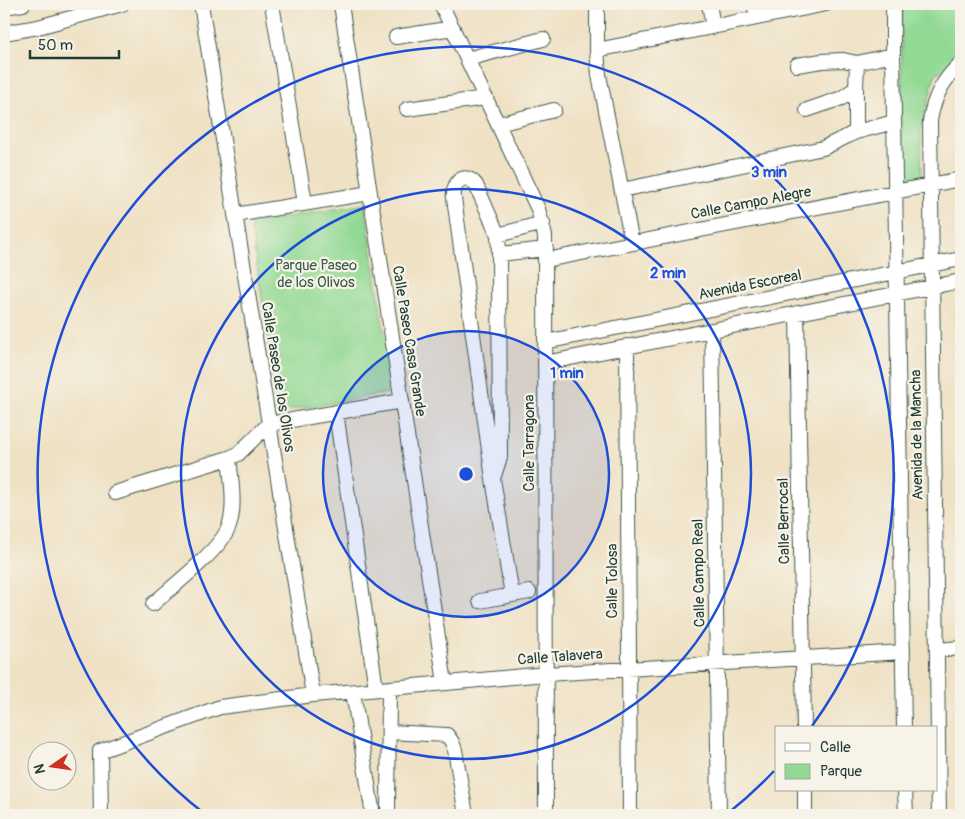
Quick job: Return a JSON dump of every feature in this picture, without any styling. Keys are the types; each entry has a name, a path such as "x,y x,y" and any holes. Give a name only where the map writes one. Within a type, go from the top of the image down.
{"street":[{"path":"4,7 23,4"},
{"path":"4,33 122,4"},
{"name":"Calle Paseo de los Olivos","path":"201,4 313,696"},
{"path":"272,4 305,203"},
{"name":"Calle Paseo Casa Grande","path":"341,4 445,682"},
{"name":"Calle Tarragona","path":"441,4 543,223 546,255 546,815"},
{"path":"597,4 599,76 632,243"},
{"path":"708,4 714,26"},
{"path":"597,50 714,26 755,11 826,4"},
{"name":"Avenida de la Mancha","path":"893,4 904,726"},
{"path":"396,37 453,28"},
{"path":"467,58 543,39"},
{"path":"797,65 836,60 857,63 893,55"},
{"path":"856,132 857,63"},
{"name":"Avenida de la Mancha","path":"938,726 930,121 932,104 942,84 961,63"},
{"path":"807,110 842,98 856,88"},
{"path":"407,109 486,98"},
{"path":"498,124 554,110"},
{"path":"622,190 823,148 856,132 894,122"},
{"path":"493,479 500,457 498,235 476,185 466,179 458,181 453,187 454,198 493,479 512,595"},
{"name":"Calle Campo Alegre","path":"499,254 546,255 632,243 961,179"},
{"path":"236,214 370,193"},
{"path":"498,235 543,223"},
{"name":"Avenida Escoreal","path":"545,342 961,259"},
{"path":"545,363 961,281"},
{"name":"Calle Berrocal","path":"797,313 804,726"},
{"name":"Calle Campo Real","path":"712,330 719,815"},
{"name":"Calle Tolosa","path":"627,346 630,815"},
{"path":"482,401 491,403 500,400"},
{"path":"115,493 238,454 269,424 402,401"},
{"path":"336,412 389,732 388,815"},
{"path":"153,604 215,547 228,530 233,494 229,458"},
{"path":"480,600 529,592"},
{"path":"937,650 961,648"},
{"name":"Calle Talavera","path":"101,815 100,751 220,706 445,682 546,674 903,652"},
{"path":"353,692 373,815"},
{"path":"389,732 447,735 455,750 466,815"},
{"name":"Avenida de la Mancha","path":"938,732 939,815"},
{"path":"805,792 805,815"},
{"path":"905,792 906,815"}],"green space":[{"path":"902,4 961,4 961,55 935,75 921,130 922,179 901,181"},
{"name":"Parque Paseo de los Olivos","path":"365,204 393,392 280,412 250,223"}]}
